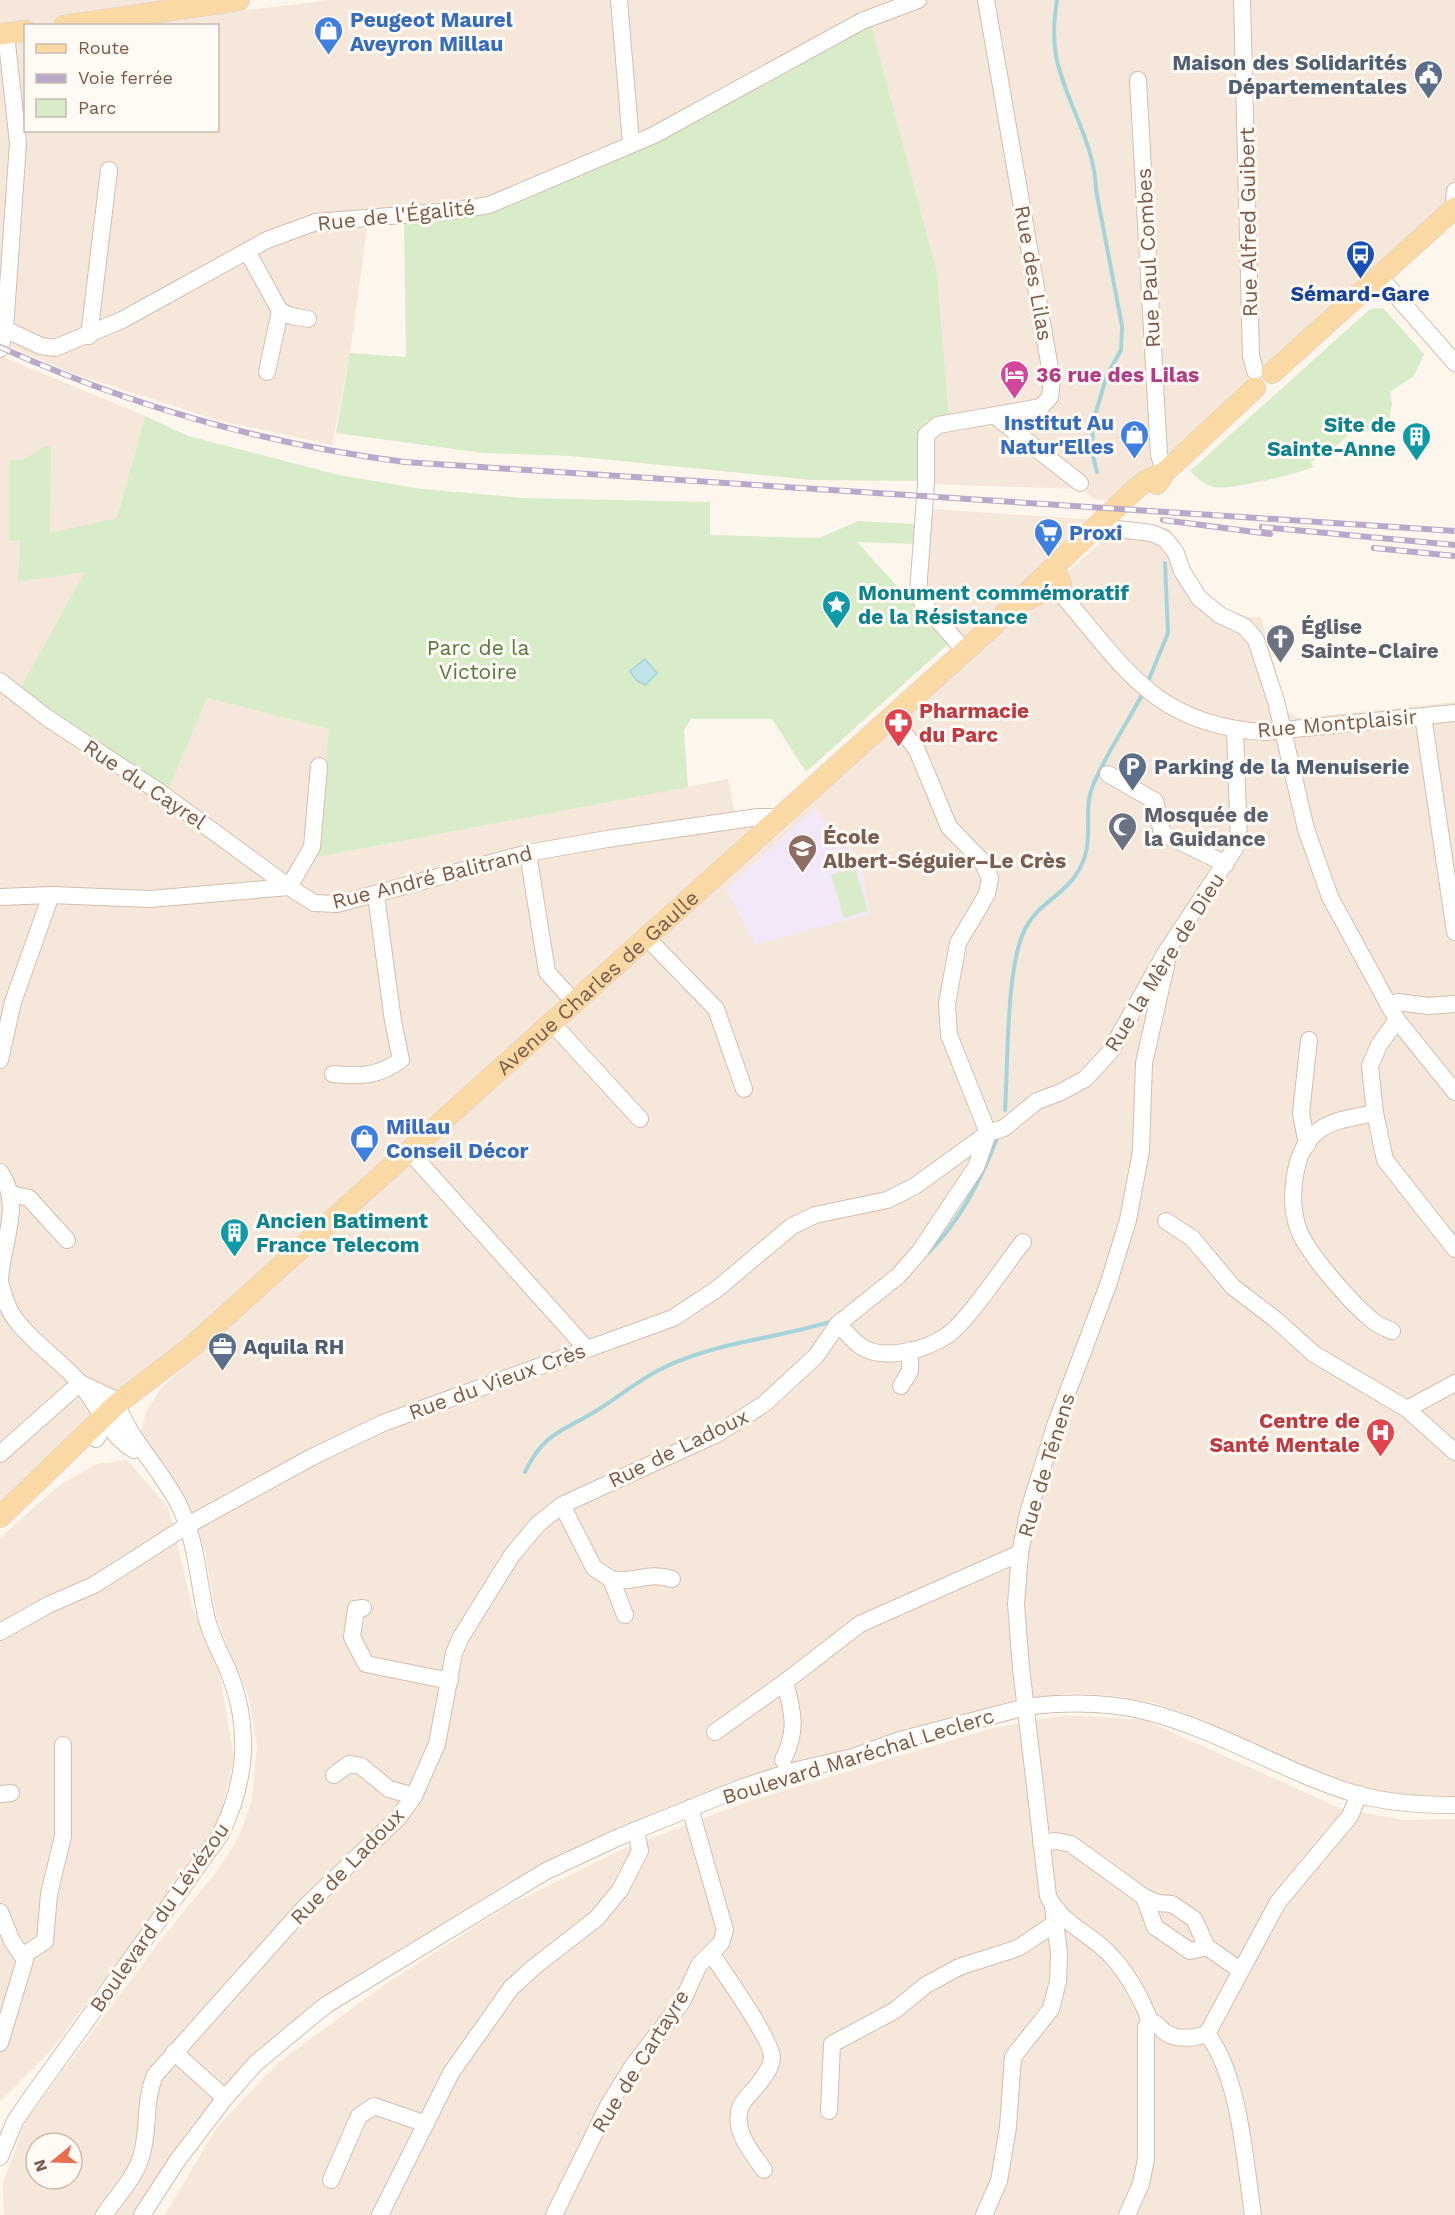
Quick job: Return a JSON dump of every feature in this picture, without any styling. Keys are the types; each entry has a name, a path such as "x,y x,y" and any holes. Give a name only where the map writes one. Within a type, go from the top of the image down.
{"main road":[{"path":"77,24 239,0"},
{"path":"1049,582 1126,498 1145,481 1165,472 1261,377 1379,276 1454,203"},
{"name":"Avenue Charles de Gaulle","path":"0,1517 1014,606 1049,582 1131,510 1154,488 1165,472"}],"street":[{"path":"619,0 631,143"},
{"name":"Rue de l'Égalité","path":"5,329 41,346 55,348 89,336 267,240 316,222 452,211 489,205 654,135 862,21 918,0"},
{"name":"Rue des Lilas","path":"965,651 922,602 918,592 926,484 926,435 938,425 1041,407 1050,397 1052,380 987,0"},
{"name":"Rue Alfred Guibert","path":"1242,0 1251,356 1261,377"},
{"path":"0,349 5,329 4,280 10,33"},
{"name":"Rue Paul Combes","path":"1138,80 1159,455 1165,472"},
{"path":"89,336 109,170"},
{"path":"247,251 280,310 291,316 308,319"},
{"path":"1379,276 1455,363"},
{"path":"267,372 280,310"},
{"path":"995,416 1080,483"},
{"path":"1109,528 1152,532 1165,539 1176,553 1182,571 1199,598 1220,615 1245,627 1256,640 1282,731 1306,830 1330,897 1397,1020 1455,1092"},
{"name":"Rue Montplaisir","path":"1049,582 1136,681 1154,697 1195,719 1235,730 1282,731 1455,712"},
{"name":"Rue du Cayrel","path":"0,681 46,717 161,793 289,887"},
{"path":"1423,716 1455,933"},
{"path":"892,717 917,750 949,827 982,861 990,878 987,894 958,943 947,1004 949,1035 988,1132"},
{"name":"Rue la Mère de Dieu","path":"988,1132 1004,1128 1037,1101 1059,1093 1085,1079 1110,1052 1166,952 1226,864 1239,842 1235,730"},
{"path":"0,897 51,895 150,899 289,887 312,847 319,766"},
{"path":"1108,774 1155,801 1162,833 1226,864"},
{"name":"Rue André Balitrand","path":"289,887 316,903 337,904 528,853 758,817 780,817"},
{"path":"528,853 547,972 574,1002"},
{"path":"0,1060 13,1002 51,895"},
{"path":"333,1074 369,1075 386,1071 401,1060 393,1021 376,895"},
{"path":"647,938 716,1010 744,1089"},
{"name":"Rue de Ténens","path":"984,2215 999,2181 1008,2127 1012,2057 1052,2009 1059,1952 1054,1915 1048,1896 1026,1707 1016,1604 1020,1552 1028,1513 1056,1424 1108,1286 1128,1220 1141,1151 1144,1063 1167,959 1166,952"},
{"path":"1388,1005 1398,1002 1428,1006 1455,1004"},
{"path":"1397,1020 1379,1045 1370,1066 1375,1113 1385,1160 1455,1249"},
{"path":"552,1023 640,1119"},
{"path":"1307,1145 1301,1113 1309,1040"},
{"path":"1375,1113 1330,1125 1317,1131 1307,1145 1295,1176 1299,1230 1312,1255 1373,1322 1392,1332"},
{"name":"Rue de Ladoux","path":"104,2215 141,2158 145,2139 147,2093 155,2075 305,1907 399,1816 414,1796 437,1744 454,1653 480,1604 512,1555 538,1524 562,1505 717,1434 764,1404 816,1356 838,1324 898,1276 921,1251 976,1167 988,1132"},
{"name":"Rue du Vieux Crès","path":"0,1632 48,1605 94,1585 188,1525 312,1457 383,1423 673,1318 717,1288 792,1226 815,1215 887,1200 915,1186 988,1132"},
{"path":"409,1151 586,1348"},
{"path":"0,1172 11,1194 12,1212 1,1263 0,1282 5,1301 17,1321 80,1383 112,1398 113,1417"},
{"path":"11,1194 29,1198 67,1240"},
{"path":"1166,1221 1192,1238 1233,1287 1275,1319 1314,1354 1407,1409 1455,1452"},
{"path":"838,1324 862,1347 879,1353 910,1350 948,1336 1023,1242"},
{"path":"0,1327 17,1321"},
{"path":"901,1386 910,1371 910,1350"},
{"path":"0,1454 80,1383"},
{"path":"1407,1409 1455,1383"},
{"name":"Boulevard du Lévézou","path":"0,2157 15,2121 214,1844 235,1800 241,1776 243,1727 231,1678 208,1626 188,1525 160,1473 113,1417"},
{"path":"562,1505 594,1568 611,1579 628,1582 654,1574 672,1579"},
{"path":"716,1732 786,1682 860,1624 1020,1552"},
{"path":"611,1579 626,1615"},
{"path":"363,1608 356,1609 352,1637 366,1664 450,1681"},
{"path":"783,1760 790,1746 795,1721 786,1682"},
{"name":"Boulevard Maréchal Leclerc","path":"690,1808 789,1772 853,1757 900,1740 1026,1707 1053,1704 1092,1704 1143,1710 1169,1718 1359,1794 1404,1802 1455,1805"},
{"path":"24,1955 45,1941 49,1894 63,1836 63,1745"},
{"path":"334,1775 349,1764 361,1767 389,1789 414,1796"},
{"path":"829,2111 832,2044 894,2012 927,1985 959,1967 1018,1948 1054,1915 1103,1948 1132,1984 1150,2021 1155,2022 1174,2037 1193,2038 1207,2034 1278,1902 1350,1816 1359,1794"},
{"path":"142,2215 177,2161 225,2098 256,2063 326,2005 546,1871 690,1808"},
{"name":"Rue de Cartayre","path":"554,2215 608,2106 632,2067 682,2002 699,1965 712,1955 721,1943 725,1930 690,1808"},
{"path":"380,2215 452,2073 511,1988 597,1918 620,1890 640,1851 636,1830"},
{"path":"1041,1843 1056,1841 1071,1844 1144,1897 1158,1903 1172,1904 1194,1919 1207,1947 1240,1970"},
{"path":"1144,1897 1155,1927 1190,1951 1207,1947"},
{"path":"0,1912 12,1941 24,1955 25,1965 5,2015 0,2043"},
{"path":"712,1955 742,1996 751,2018 768,2044 772,2057 766,2075 740,2107 739,2133 764,2170"},
{"path":"1127,2215 1141,2184 1146,2159 1146,2027 1150,2021"},
{"path":"1207,2034 1214,2043 1235,2100 1253,2215"},
{"path":"174,2052 225,2098"},
{"path":"331,2180 359,2116 366,2110 374,2106 426,2124"}],"shaded area":[{"path":"0,0 220,0 133,15 61,24 24,24 24,26 0,32"},
{"path":"331,0 1455,0 1455,197 1118,501 1093,499 1082,489 926,484 920,481 919,431 927,420 949,415 937,272 870,22 500,205 501,210 368,222 350,353 332,445 217,420 69,372 0,342 0,41 24,38 24,132 219,132 219,24 132,24"},
{"path":"0,356 145,416 117,518 21,689 167,792 207,698 329,729 317,857 728,779 735,814 776,809 0,1508"},
{"path":"917,508 1097,520 954,649 910,601"},
{"path":"1122,523 1168,528 1178,538 1198,585 1214,605 1248,617 1261,617 1286,710 1298,718 1455,702 1455,1800 1408,1798 1338,1782 1203,1720 1155,1703 1116,1696 1067,1693 910,1731 569,1854 254,2054 186,2133 135,2215 4,2215 3,2183 25,2122 159,1942 217,1871 238,1839 252,1800 257,1746 248,1695 217,1620 205,1552 186,1500 141,1434 146,1412 161,1388"},
{"name":"École Albert-Séguier–Le Crès","path":"814,809 860,859 870,914 755,944 726,889"},
{"path":"127,1460 168,1507 193,1609 220,1676 234,1758 217,1831 48,2054 0,2102 0,1538 57,1487 96,1464"},
{"path":"1065,1715 1145,1720 1342,1809 1404,1820 1455,1819 1455,2215 165,2215 217,2127 279,2062 384,1985 509,1905 623,1849 752,1800 989,1729"}],"green space":[{"path":"870,21 937,272 949,416 927,420 919,430 920,481 812,480 571,456 483,453 336,433 350,353 406,357 404,222 501,210 500,205"},
{"path":"1383,308 1424,354 1414,376 1390,392 1392,405 1389,419 1368,431 1349,434 1339,444 1311,462 1313,467 1305,470 1221,488 1207,484 1190,471 1370,309"},
{"name":"Parc de la Victoire","path":"145,416 188,436 339,475 422,489 523,498 710,502 710,535 819,538 858,521 916,524 914,544 857,542 947,641 947,645 806,772 772,719 691,719 684,730 688,787 317,857 329,729 207,698 167,793 20,689 85,572 18,582 20,540 9,541 9,461 25,459 44,446 51,446 50,533 117,518"},
{"path":"855,868 868,911 844,918 831,875"}],"water":[{"path":"645,659 657,673 645,685 636,680 630,671"}],"waterway":[{"path":"1057,0 1054,28 1056,56 1066,90 1091,155 1122,326 1121,350 1107,375 1093,422 1092,452 1097,472"},
{"path":"1147,684 1168,633 1165,563"},
{"path":"1005,1110 1011,991 1019,946 1025,929 1039,910 1065,888 1080,869 1087,848 1092,788 1103,763 1144,691"},
{"path":"928,1253 951,1227 969,1198 998,1135"},
{"path":"525,1472 539,1449 555,1434 665,1367 727,1346 833,1321"}],"railway":[{"path":"0,347 98,387 198,420 300,445 405,462 1455,531"},
{"path":"1163,520 1270,534"},
{"path":"1262,527 1455,545"},
{"path":"1374,548 1455,556"}],"place":[{"name":"Peugeot Maurel Aveyron Millau","path":"329,56"},
{"name":"Maison des Solidarités Départementales","path":"1428,100"},
{"name":"Sémard-Gare","path":"1360,280"},
{"name":"36 rue des Lilas","path":"1015,400"},
{"name":"Institut Au Natur'Elles","path":"1135,460"},
{"name":"Site de Sainte-Anne","path":"1417,462"},
{"name":"Proxi","path":"1048,558"},
{"name":"Monument commémoratif de la Résistance","path":"837,630"},
{"name":"Église Sainte-Claire","path":"1280,664"},
{"name":"Pharmacie du Parc","path":"898,748"},
{"name":"Parking de la Menuiserie","path":"1133,792"},
{"name":"Mosquée de la Guidance","path":"1123,852"},
{"name":"École Albert-Séguier–Le Crès","path":"802,874"},
{"name":"Millau Conseil Décor","path":"365,1164"},
{"name":"Ancien Batiment France Telecom","path":"235,1258"},
{"name":"Aquila RH","path":"222,1372"},
{"name":"Centre de Santé Mentale","path":"1381,1458"}]}
